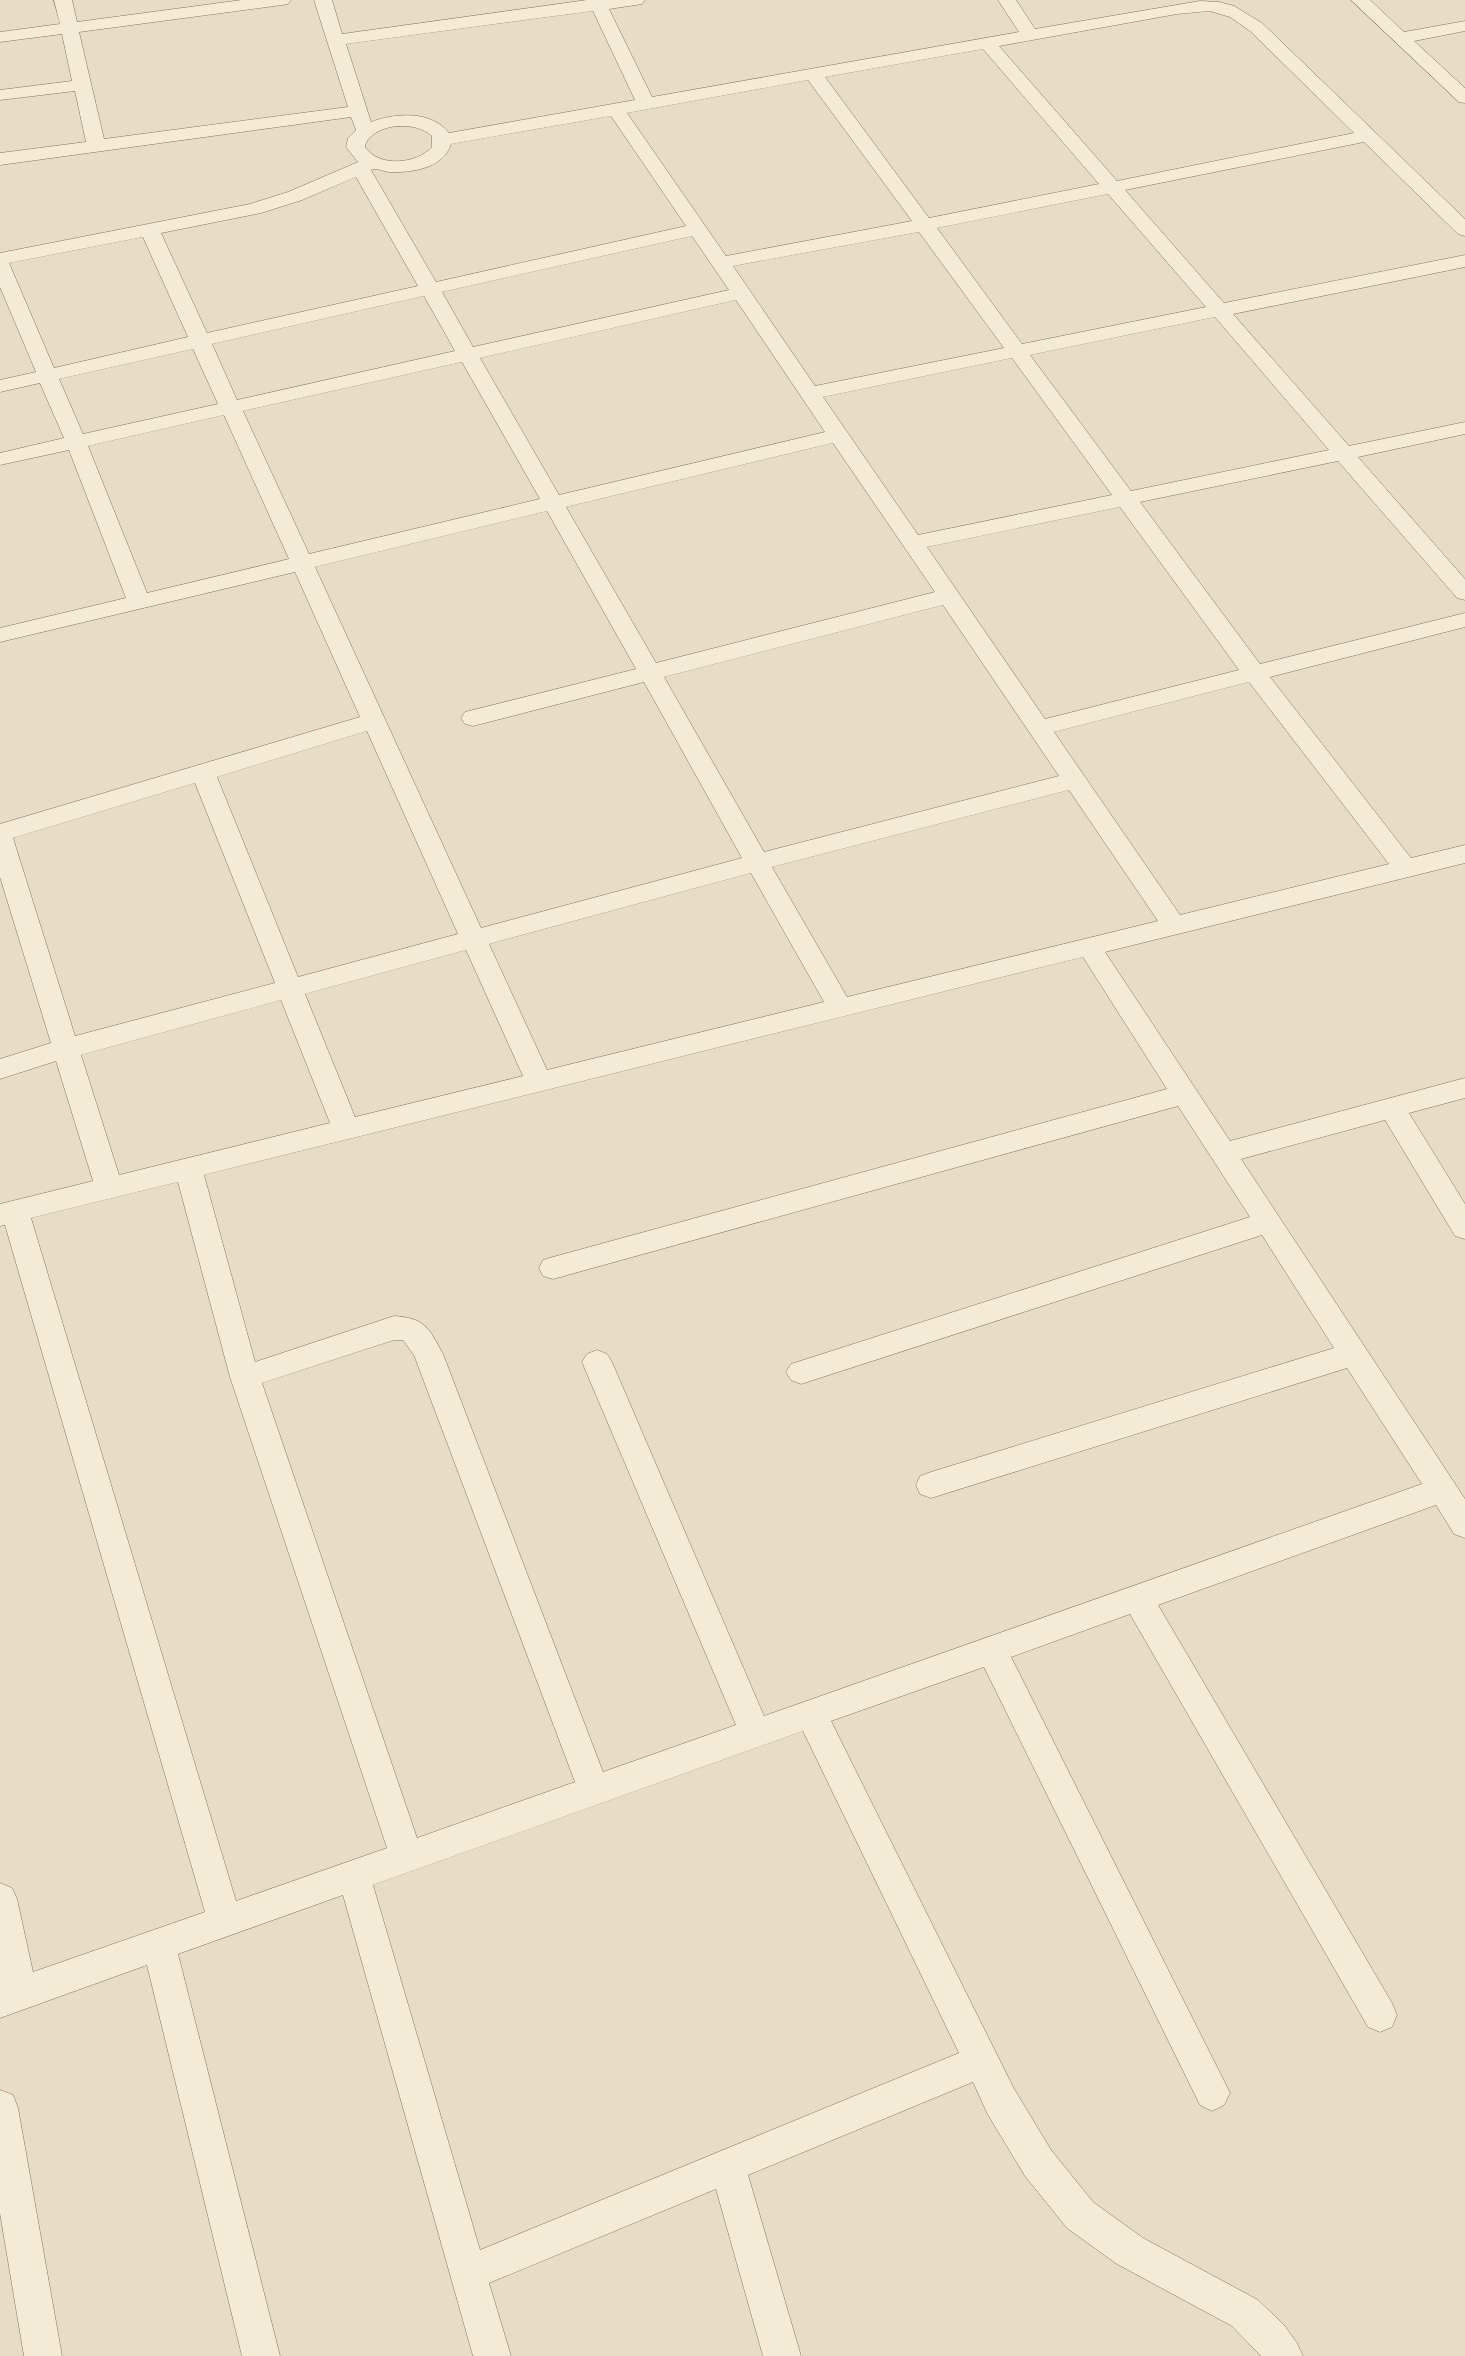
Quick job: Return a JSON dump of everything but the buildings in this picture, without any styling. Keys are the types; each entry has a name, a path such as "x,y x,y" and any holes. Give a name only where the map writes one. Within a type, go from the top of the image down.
{"street":[{"path":"64,0 96,146"},
{"path":"0,37 282,0"},
{"path":"323,0 364,131"},
{"path":"336,40 597,2 636,0"},
{"path":"1006,0 1031,36"},
{"path":"1360,0 1465,98"},
{"path":"597,2 646,104"},
{"path":"443,140 1031,36 1173,5 1221,3 1239,13 1256,27 1465,230"},
{"path":"1400,38 1465,26"},
{"path":"987,43 1465,593"},
{"path":"812,74 1254,673 1406,869"},
{"path":"0,95 82,85"},
{"path":"616,110 1174,926"},
{"path":"0,159 358,111"},
{"path":"0,259 254,209 295,196 365,166 395,167 420,164 438,154 443,147 440,133 431,126 420,122 390,121 364,131 355,145 356,152 365,166 430,290 840,1008"},
{"path":"720,263 924,225 1367,136"},
{"path":"0,386 698,229"},
{"path":"149,230 539,1082"},
{"path":"810,393 1465,261"},
{"path":"0,264 76,442 138,602"},
{"path":"0,459 741,293"},
{"path":"913,543 1465,428"},
{"path":"0,635 838,435"},
{"path":"473,718 949,596"},
{"path":"1039,728 1465,620"},
{"path":"0,832 375,721"},
{"path":"203,772 346,1129"},
{"path":"0,1068 65,1048 290,990 758,862 1075,780"},
{"path":"0,837 109,1188"},
{"path":"225,1922 8,1213 1465,854"},
{"path":"1089,946 1465,1525"},
{"path":"1224,1153 1465,1088"},
{"path":"553,1268 1185,1094"},
{"path":"1392,1108 1465,1228"},
{"path":"188,1168 246,1377 407,1857"},
{"path":"801,1372 1269,1222"},
{"path":"246,1377 394,1328 410,1329 420,1339 428,1354 594,1790"},
{"path":"931,1485 1355,1354"},
{"path":"597,1362 755,1733"},
{"path":"0,1898 10,1998 1442,1490"},
{"path":"1137,1598 1380,2016"},
{"path":"991,1649 1212,2093"},
{"path":"811,1714 1000,2100 1038,2164 1080,2215 1130,2251 1245,2312 1272,2338 1284,2356"},
{"path":"354,1876 492,2356"},
{"path":"159,1945 261,2356"},
{"path":"469,2273 981,2061"},
{"path":"0,2108 44,2356"},
{"path":"727,2166 782,2356"}]}
